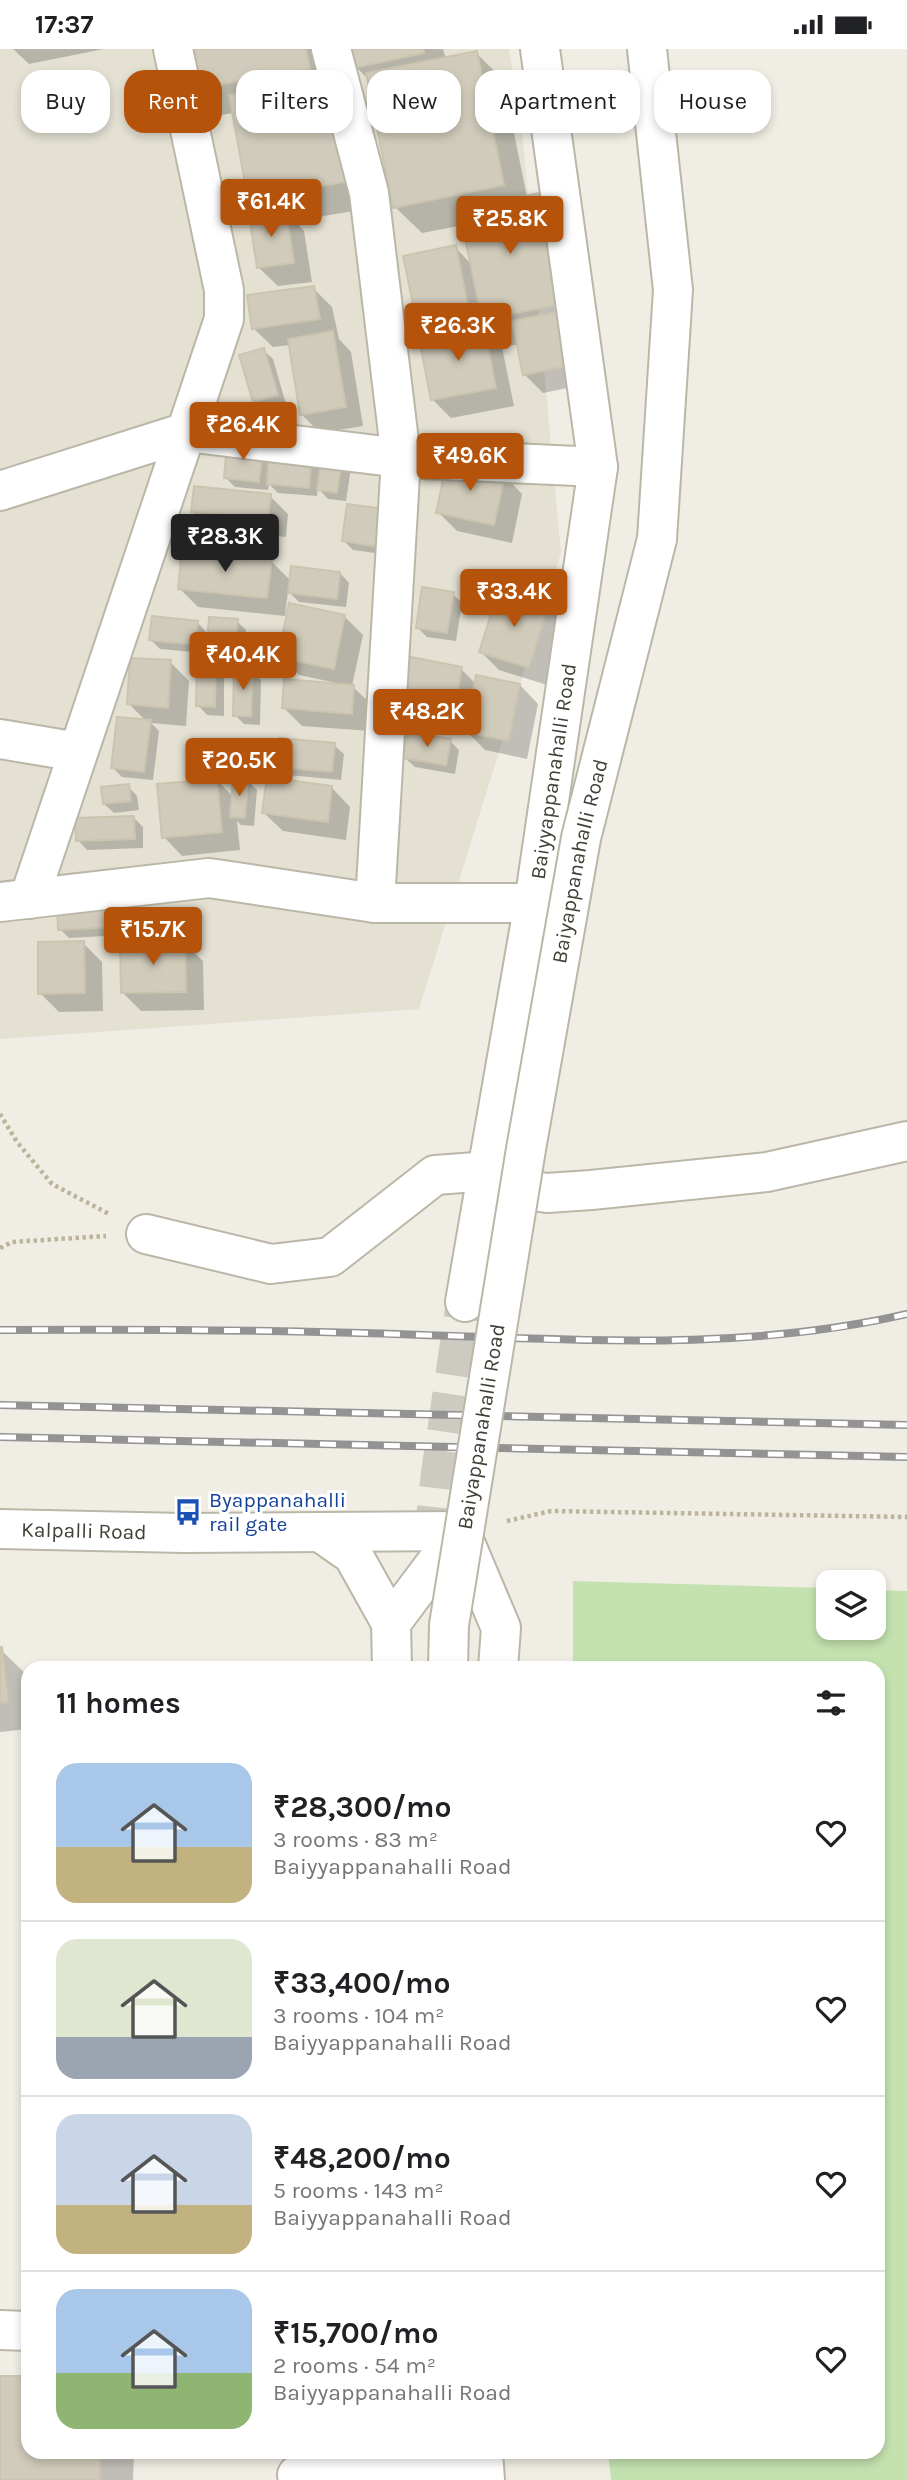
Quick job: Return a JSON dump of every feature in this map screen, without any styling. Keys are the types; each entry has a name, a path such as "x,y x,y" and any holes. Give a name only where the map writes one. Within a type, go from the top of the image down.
{"street":[{"path":"173,49 224,290 224,319 78,752 14,901 209,878 375,903 534,903"},
{"path":"331,49 369,193 401,459 375,903"},
{"name":"Baiyyappanahalli Road","path":"465,1302 483,1174 534,903 598,467 540,49"},
{"name":"Baiyappanahalli Road","path":"448,1661 452,1611 526,1149 581,838 657,539 673,290 647,49"},
{"path":"0,491 186,432 401,459 598,467"},
{"path":"0,739 78,752"},
{"path":"145,1234 271,1264 330,1257 435,1175 483,1174 527,1190 547,1193 591,1191 767,1172 907,1141"},
{"name":"Kalpalli Road","path":"0,1529 184,1533 320,1532 440,1549"},
{"path":"320,1532 353,1555 391,1623 392,1661"},
{"path":"391,1623 440,1549 500,1628 498,1661"},
{"path":"0,2330 21,2330"},
{"path":"484,2459 485,2480"},
{"path":"297,2469 431,2466"}],"path":[{"path":"0,1114 17,1142 52,1184 145,1234"},
{"path":"0,1248 12,1242 145,1234"},
{"path":"440,1549 551,1511 907,1517"}],"shaded area":[{"path":"0,49 509,49 512,70 475,70 475,133 522,133 561,553 419,1009 0,1039"}],"green space":[{"path":"573,1581 816,1588 816,1640 886,1640 886,1590 907,1591 907,2480 611,2480 609,2459 885,2459 885,1661 573,1661"}],"building":[{"path":"185,49 306,49 310,69 236,70 236,82 222,84 222,70 189,70"},
{"path":"350,49 423,49 424,53 354,68"},
{"path":"477,51 481,70 475,70 475,133 494,133 504,185 393,208 378,133 461,133 461,70 381,70"},
{"path":"236,94 236,133 348,133 356,180 248,199 229,95"},
{"path":"539,193 561,304 482,320 459,209"},
{"path":"286,210 294,263 257,268 249,215"},
{"path":"456,245 471,322 419,332 403,256"},
{"path":"314,286 320,319 252,329 247,295"},
{"path":"562,311 573,365 523,375 512,321"},
{"path":"484,326 496,388 431,400 419,339"},
{"path":"333,331 346,407 300,415 288,339"},
{"path":"264,348 278,395 253,402 239,355"},
{"path":"227,443 263,446 259,482 224,478"},
{"path":"269,450 312,454 309,488 267,484"},
{"path":"322,455 342,458 337,493 317,490"},
{"path":"447,461 505,474 494,525 436,513"},
{"path":"194,486 271,494 268,519 191,512"},
{"path":"347,504 385,509 380,547 342,541"},
{"path":"182,549 272,559 267,598 178,589"},
{"path":"291,566 340,572 337,599 288,593"},
{"path":"422,587 454,592 447,633 416,628"},
{"path":"499,589 549,605 529,668 479,652"},
{"path":"289,603 345,615 334,669 278,657"},
{"path":"152,616 198,621 196,645 149,640"},
{"path":"209,617 238,619 235,648 207,646"},
{"path":"401,655 462,667 453,716 391,705"},
{"path":"130,658 171,660 168,708 127,704"},
{"path":"197,664 216,664 215,707 196,706"},
{"path":"234,668 253,669 251,716 233,716"},
{"path":"476,675 520,684 509,741 465,732"},
{"path":"284,679 354,685 352,714 282,708"},
{"path":"117,717 151,720 144,772 111,768"},
{"path":"408,732 451,739 446,765 403,758"},
{"path":"279,738 335,743 332,772 276,767"},
{"path":"267,777 332,786 328,822 262,813"},
{"path":"233,778 248,779 245,818 230,817"},
{"path":"217,779 222,832 162,838 157,784"},
{"path":"129,784 131,801 103,804 101,787"},
{"path":"134,816 135,839 76,841 75,818"},
{"path":"114,900 115,927 58,930 57,903"},
{"path":"84,941 85,993 38,994 38,942"},
{"path":"185,941 186,992 121,993 120,942"},
{"path":"0,1647 9,1702 0,1703"},
{"path":"0,2376 21,2376 21,2459 101,2459 100,2480 0,2480"}],"tunnel":[{"path":"432,1545 465,1302"}],"railway":[{"path":"0,1330 264,1331 666,1340 787,1334 907,1314"},
{"path":"0,1405 907,1425"},
{"path":"0,1437 907,1457"}],"place":[{"name":"Byappanahalli rail gate","path":"188,1512"}]}
